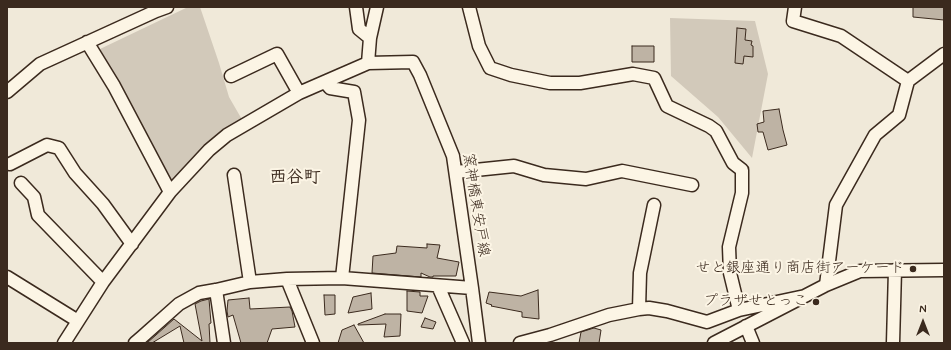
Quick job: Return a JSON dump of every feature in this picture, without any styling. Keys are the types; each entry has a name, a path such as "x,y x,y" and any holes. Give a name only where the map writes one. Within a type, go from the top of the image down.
{"street":[{"path":"7,92 40,64 167,7"},
{"path":"356,7 359,29 370,38"},
{"path":"64,343 103,282 170,192 204,155 227,135 299,93 368,63 370,38 377,7"},
{"path":"469,7 479,46 490,68 511,75 550,83 580,83 633,74 654,78 667,106 709,126 716,131 733,163 742,170 742,194 729,247 730,274 739,310"},
{"path":"795,7 793,21 841,36 908,81"},
{"path":"87,42 114,86 170,192"},
{"path":"230,76 277,54 299,93"},
{"path":"826,285 836,205 875,135 899,115 908,81 944,54"},
{"name":"窯神橋東安戸線","path":"368,63 413,62 420,75 453,156 479,343"},
{"path":"325,82 330,88 354,92 359,120 342,278"},
{"path":"10,164 47,145 59,148 75,173 103,204 132,244"},
{"path":"456,172 514,166 544,175 586,179 622,170 692,185"},
{"path":"234,175 250,282"},
{"path":"21,183 34,197 38,215 103,282"},
{"path":"639,309 640,273 654,205"},
{"path":"893,343 895,270"},
{"path":"714,343 826,285 860,271 944,270"},
{"path":"7,277 78,321"},
{"path":"135,343 179,304 199,293 250,282 287,279 342,278 472,288"},
{"path":"287,279 313,343"},
{"path":"438,286 463,343"},
{"path":"216,290 224,343"},
{"path":"520,343 550,335 609,315 639,309 649,308 667,311 707,322 739,310 805,296"},
{"path":"746,326 753,343"}],"shaded area":[{"path":"188,7 200,7 229,97 244,123 170,184 100,49"},
{"path":"670,18 755,21 768,74 752,158 718,117 671,76"}],"building":[{"path":"913,7 944,7 944,20 913,17"},
{"path":"737,28 746,29 745,40 752,41 751,45 753,46 753,57 744,56 743,64 735,63"},
{"path":"632,46 654,46 654,62 632,62"},
{"path":"779,109 787,145 768,150 763,132 758,132 757,124 764,122 763,111"},
{"path":"427,244 440,245 437,258 459,262 456,276 430,277 421,273 421,277 372,273 373,256 396,253 397,246 427,248"},
{"path":"538,290 539,319 522,317 522,312 491,306 492,305 486,303 489,292 521,296"},
{"path":"407,291 420,292 420,296 428,296 422,313 407,311"},
{"path":"371,293 372,309 348,313 353,297"},
{"path":"324,295 335,295 335,314 325,315"},
{"path":"249,298 250,309 290,307 295,327 272,329 267,343 241,343 233,315 228,317 228,300"},
{"path":"209,299 211,323 209,324 210,343 184,343 180,326 152,343 147,343 174,319 202,341 195,304"},
{"path":"385,314 401,314 400,336 384,337 386,324 358,325 358,324"},
{"path":"425,318 436,322 433,329 421,327"},
{"path":"354,325 364,343 338,343 342,330"},
{"path":"594,328 601,330 599,343 579,343 581,332"}],"place":[{"name":"せと銀座通り商店街アーケード","path":"913,269"},
{"name":"プラザせとっこ","path":"816,302"}],"district":[{"name":"西谷町","path":"295,178"}]}
